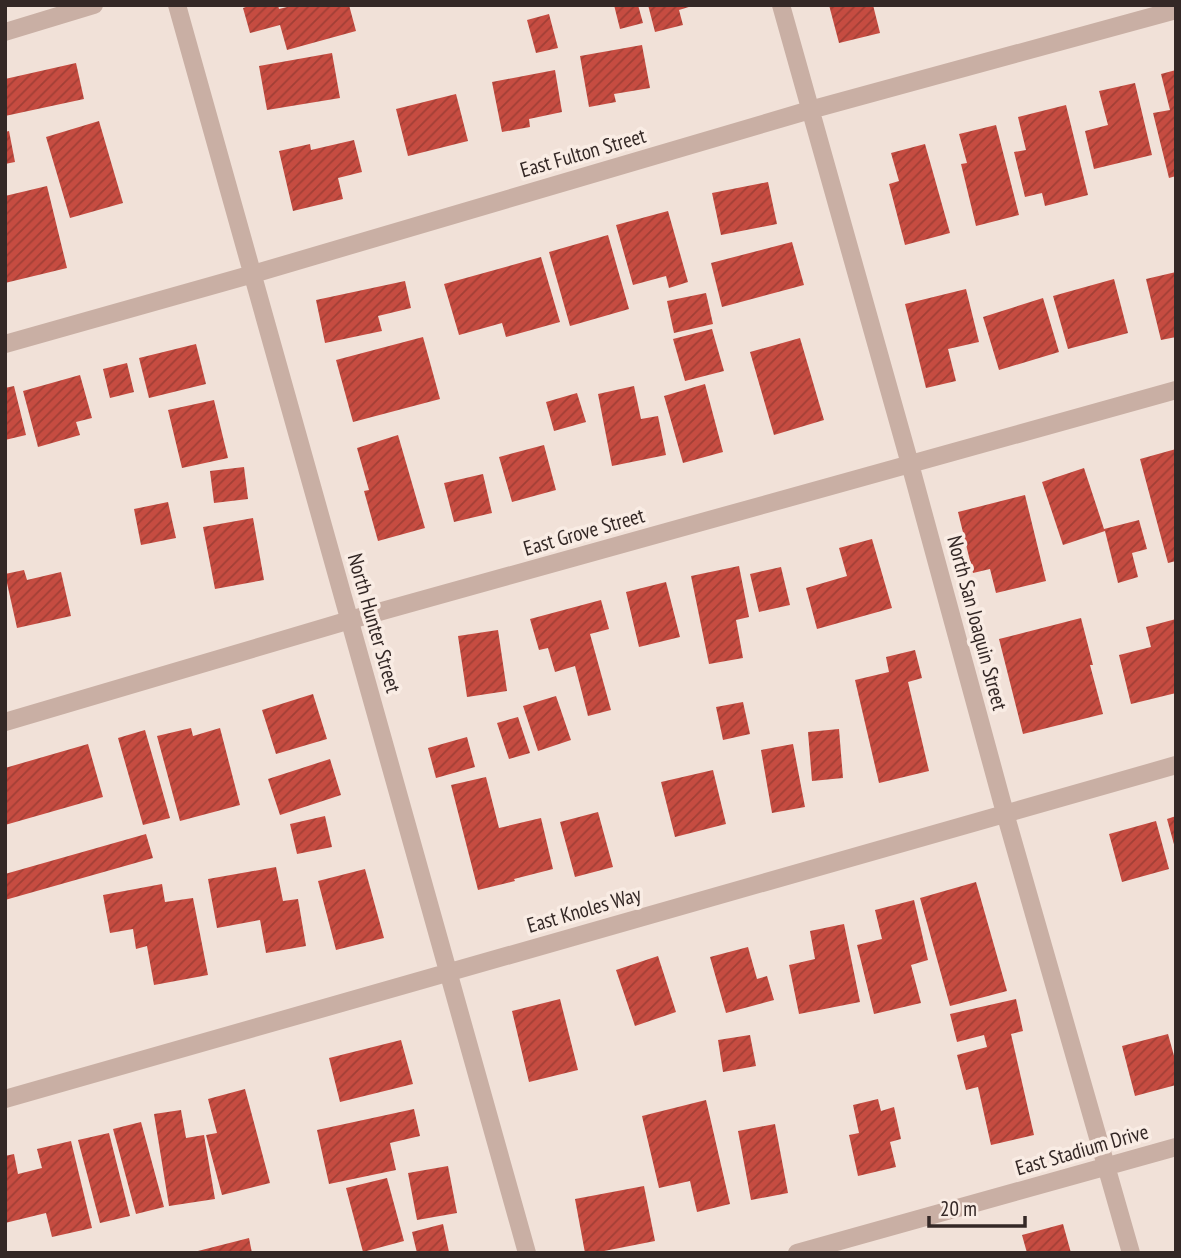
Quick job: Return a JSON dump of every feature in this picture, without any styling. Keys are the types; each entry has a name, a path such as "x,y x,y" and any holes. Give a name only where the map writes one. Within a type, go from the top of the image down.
{"street":[{"path":"5,32 94,5"},
{"name":"North Hunter Street","path":"177,5 527,1253"},
{"name":"North San Joaquin Street","path":"781,5 1005,813 1131,1253"},
{"name":"East Fulton Street","path":"5,344 810,110 1176,10"},
{"name":"East Grove Street","path":"5,722 350,621 1176,390"},
{"name":"East Knoles Way","path":"5,1099 1176,765"},
{"name":"East Stadium Drive","path":"797,1253 1176,1147"}],"building":[{"path":"252,5 278,5 279,9 295,5 349,5 356,31 287,50 280,25 250,33 243,8"},
{"path":"614,5 638,5 643,23 620,29"},
{"path":"648,5 692,6 679,10 683,25 655,32"},
{"path":"829,5 873,5 880,33 839,43"},
{"path":"549,14 558,48 536,53 527,20"},
{"path":"642,45 650,88 614,94 616,102 589,107 580,56"},
{"path":"332,53 340,98 267,110 259,66"},
{"path":"76,63 84,99 5,116 5,79"},
{"path":"555,70 562,112 529,119 530,127 502,132 492,82"},
{"path":"1176,70 1176,176 1169,178 1153,113 1170,110 1161,74"},
{"path":"1135,83 1152,155 1094,169 1085,131 1108,125 1099,91"},
{"path":"456,94 468,141 408,156 396,109"},
{"path":"1066,105 1088,195 1045,206 1042,193 1025,197 1014,152 1026,150 1018,117"},
{"path":"99,121 123,203 70,218 46,137"},
{"path":"996,125 1019,215 976,226 961,164 967,163 959,134"},
{"path":"9,131 15,162 5,164 5,132"},
{"path":"354,140 362,172 338,178 343,199 293,211 279,151 310,144 311,150"},
{"path":"925,144 950,233 905,245 889,184 899,181 891,153"},
{"path":"768,182 777,224 721,235 712,193"},
{"path":"47,186 67,268 5,283 5,196"},
{"path":"668,211 688,282 669,288 666,276 633,285 616,225"},
{"path":"608,235 629,309 570,326 549,252"},
{"path":"792,242 804,285 722,307 711,263"},
{"path":"541,257 560,322 506,337 502,323 459,335 444,284"},
{"path":"1176,272 1176,337 1161,340 1146,279"},
{"path":"1114,279 1128,333 1068,349 1053,296"},
{"path":"405,281 411,308 378,316 382,331 325,343 316,300"},
{"path":"966,289 979,342 948,349 956,381 926,388 905,304"},
{"path":"706,293 713,324 674,333 667,301"},
{"path":"1043,298 1059,352 999,370 983,317"},
{"path":"712,329 724,371 685,381 673,339"},
{"path":"423,337 440,399 353,422 336,360"},
{"path":"800,338 824,420 774,435 750,352"},
{"path":"196,344 206,384 149,398 139,358"},
{"path":"127,363 134,392 110,398 103,369"},
{"path":"80,375 92,418 76,422 80,435 38,447 23,391"},
{"path":"705,384 723,452 683,463 664,396"},
{"path":"14,386 26,435 5,440 5,388"},
{"path":"634,386 641,419 658,416 666,455 612,466 598,394"},
{"path":"577,393 586,422 554,431 546,402"},
{"path":"214,400 228,458 182,468 168,410"},
{"path":"398,435 425,528 378,541 364,491 369,490 357,448"},
{"path":"544,445 556,490 512,502 499,457"},
{"path":"1176,449 1176,561 1168,563 1140,459"},
{"path":"244,467 248,499 214,503 210,471"},
{"path":"1084,468 1104,529 1139,520 1147,549 1132,553 1138,577 1118,583 1105,531 1063,545 1042,482"},
{"path":"483,474 492,513 454,522 444,483"},
{"path":"1025,495 1046,581 996,593 990,569 973,573 958,512"},
{"path":"168,502 176,538 141,545 134,509"},
{"path":"253,518 264,580 215,589 203,527"},
{"path":"872,539 892,608 817,629 806,588 847,576 839,548"},
{"path":"739,566 749,617 736,620 743,658 709,664 691,576"},
{"path":"781,567 790,605 759,612 750,574"},
{"path":"24,570 27,580 61,572 71,616 17,628 5,574"},
{"path":"666,582 680,637 639,647 626,592"},
{"path":"601,600 609,629 590,634 611,710 588,716 575,666 555,672 548,648 539,650 530,619"},
{"path":"1081,618 1103,714 1023,734 999,639"},
{"path":"1176,619 1176,693 1131,704 1119,655 1151,647 1146,627"},
{"path":"498,630 507,691 467,697 458,636"},
{"path":"915,650 922,678 908,682 929,771 879,783 855,680 889,672 886,657"},
{"path":"313,694 327,739 276,754 262,710"},
{"path":"556,696 571,740 538,751 523,706"},
{"path":"743,702 750,734 723,740 716,707"},
{"path":"518,717 530,753 509,759 497,723"},
{"path":"191,728 193,736 220,728 240,805 180,821 157,736"},
{"path":"839,729 843,778 812,781 808,732"},
{"path":"145,730 170,818 143,825 118,738"},
{"path":"467,737 475,767 436,778 428,748"},
{"path":"88,744 103,797 5,825 5,768"},
{"path":"793,744 805,807 772,813 761,750"},
{"path":"330,759 341,795 280,815 268,779"},
{"path":"713,770 726,824 675,837 661,782"},
{"path":"486,777 499,828 541,818 553,869 478,890 451,785"},
{"path":"598,812 613,867 575,877 560,822"},
{"path":"325,816 332,847 297,854 290,824"},
{"path":"1176,816 1176,848 1175,848 1167,819"},
{"path":"1156,821 1169,869 1122,882 1109,834"},
{"path":"146,834 153,858 5,900 5,874"},
{"path":"276,867 283,901 298,899 306,946 266,953 260,920 217,928 208,879"},
{"path":"365,869 384,938 336,950 318,881"},
{"path":"976,882 1007,991 950,1006 920,898"},
{"path":"162,884 165,902 193,898 208,975 154,985 147,946 136,949 133,929 110,933 103,895"},
{"path":"914,900 928,960 911,965 921,1003 874,1014 857,945 882,939 875,910"},
{"path":"844,924 860,1002 799,1014 789,965 815,959 810,931"},
{"path":"748,947 757,979 767,976 774,1000 726,1013 710,957"},
{"path":"658,956 676,1012 635,1026 616,970"},
{"path":"560,999 578,1070 529,1082 512,1011"},
{"path":"1016,999 1023,1031 1011,1034 1034,1135 991,1145 978,1087 966,1090 957,1055 987,1047 984,1035 957,1042 950,1014"},
{"path":"1168,1034 1176,1063 1176,1085 1135,1096 1122,1046"},
{"path":"750,1035 756,1066 723,1072 718,1040"},
{"path":"401,1040 413,1084 340,1102 329,1058"},
{"path":"245,1089 270,1183 222,1195 206,1135 217,1133 208,1099"},
{"path":"878,1099 881,1111 894,1107 901,1139 890,1142 896,1167 858,1176 849,1135 859,1133 853,1105"},
{"path":"706,1100 730,1204 697,1212 690,1181 659,1188 642,1116"},
{"path":"414,1109 420,1136 390,1143 396,1170 329,1184 317,1130"},
{"path":"181,1110 186,1138 204,1135 215,1199 169,1206 154,1114"},
{"path":"141,1122 164,1207 136,1214 113,1129"},
{"path":"775,1124 788,1193 751,1200 738,1131"},
{"path":"109,1133 130,1216 100,1223 78,1140"},
{"path":"71,1141 92,1228 52,1237 46,1213 5,1223 5,1156 14,1154 18,1174 42,1168 37,1149"},
{"path":"448,1166 457,1213 417,1220 408,1173"},
{"path":"387,1178 404,1241 363,1252 346,1188"},
{"path":"644,1186 655,1241 585,1253 575,1199"},
{"path":"443,1224 449,1252 417,1253 412,1232"},
{"path":"1063,1224 1071,1253 1027,1253 1022,1235"},
{"path":"249,1238 252,1253 194,1253 194,1252"}]}
